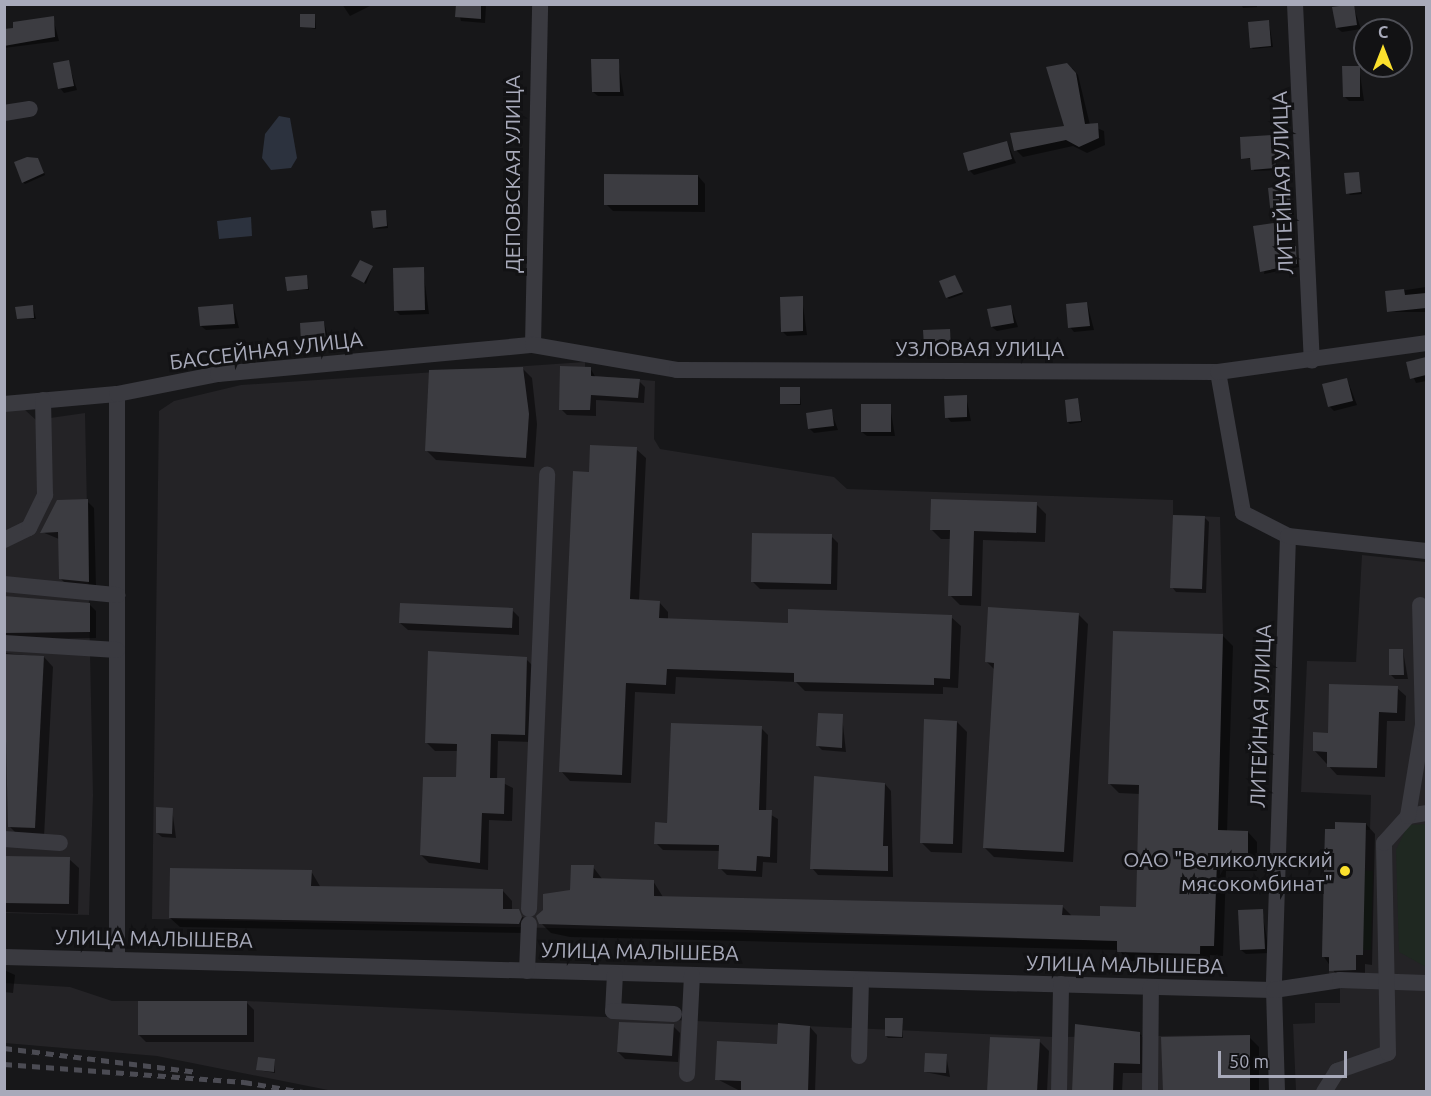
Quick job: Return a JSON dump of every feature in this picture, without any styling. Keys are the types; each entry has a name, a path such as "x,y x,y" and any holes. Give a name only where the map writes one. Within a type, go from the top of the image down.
{"street":[{"name":"ДЕПОВСКАЯ УЛИЦА","path":"533,345 540,4"},
{"name":"ЛИТЕЙНАЯ УЛИЦА","path":"1295,4 1312,361"},
{"path":"4,113 30,109"},
{"name":"УЗЛОВАЯ УЛИЦА","path":"533,345 677,370 1218,372 1312,361 1426,343"},
{"name":"БАССЕЙНАЯ УЛИЦА","path":"4,404 117,394 218,374 533,345"},
{"path":"1218,372 1243,513 1288,536 1426,551"},
{"path":"117,394 117,960"},
{"path":"4,540 28,528 45,495 43,400"},
{"path":"527,971 547,474"},
{"name":"ЛИТЕЙНАЯ УЛИЦА","path":"1277,1092 1274,990 1288,536"},
{"path":"4,584 117,595"},
{"path":"1324,1092 1337,1071 1388,1053 1384,843 1408,816 1423,724 1420,605"},
{"path":"4,643 117,650"},
{"path":"1408,816 1426,813"},
{"path":"4,839 60,843"},
{"name":"УЛИЦА МАЛЫШЕВА","path":"4,957 1274,990 1340,980 1426,983"},
{"path":"615,974 612,1011 674,1014"},
{"path":"687,1074 692,975"},
{"path":"859,1056 861,980"},
{"path":"1059,1092 1061,984"},
{"path":"1150,987 1150,1092"}],"shaded area":[{"path":"585,362 585,375 655,381 654,439 660,449 834,477 847,489 1173,500 1173,515 1220,517 1223,634 1214,946 1201,946 1200,954 1117,952 1117,941 152,919 159,411 174,401 241,385"},
{"path":"24,409 36,420 85,413 93,795 89,915 5,913 4,411"},
{"path":"1362,555 1426,562 1426,1091 1296,1091 1293,1024 1315,1023 1315,1003 1340,1003 1340,975 1329,975 1329,958 1322,957 1325,829 1370,830 1371,795 1301,792 1307,661 1356,662"},
{"path":"1426,824 1426,967 1399,952 1396,850 1408,825"},
{"path":"1357,870 1373,871 1371,950 1356,950"},
{"path":"4,983 70,987 112,1001 247,1001 1053,1037 1250,1035 1250,1091 333,1091 157,1056 5,1043"}],"water":[{"path":"279,116 290,118 297,158 291,168 271,170 262,158 265,134"},
{"path":"251,217 252,236 219,239 217,221"}],"building":[{"path":"456,4 481,4 481,19 455,17"},
{"path":"1354,4 1356,18 1353,18 1353,26 1336,28 1332,7"},
{"path":"300,14 315,14 315,28 300,27"},
{"path":"54,16 55,37 4,46 4,29 13,28 13,22"},
{"path":"1269,20 1271,46 1250,48 1248,22"},
{"path":"591,59 619,59 620,92 592,92"},
{"path":"69,60 74,86 58,89 53,63"},
{"path":"1067,63 1076,73 1085,124 1098,123 1099,138 1079,147 1066,140 1014,151 1010,133 1064,126 1046,67"},
{"path":"1342,66 1353,66 1353,78 1360,78 1360,97 1343,97"},
{"path":"1273,135 1276,168 1251,170 1250,158 1241,159 1240,137"},
{"path":"1007,141 1012,159 968,171 963,153"},
{"path":"27,157 38,158 44,173 22,183 14,162"},
{"path":"1359,172 1361,192 1346,194 1344,173"},
{"path":"604,174 698,175 698,205 604,205"},
{"path":"1289,186 1292,214 1271,216 1268,188"},
{"path":"386,210 387,226 373,228 371,211"},
{"path":"1274,223 1278,250 1296,246 1297,264 1260,272 1253,226"},
{"path":"360,260 373,266 364,283 351,276"},
{"path":"424,267 425,310 394,311 393,268"},
{"path":"307,275 308,289 287,291 285,277"},
{"path":"955,275 963,292 946,298 939,281"},
{"path":"1404,289 1405,295 1426,293 1426,308 1387,312 1385,291"},
{"path":"803,296 803,331 781,332 780,297"},
{"path":"1087,302 1090,326 1068,328 1066,304"},
{"path":"233,304 235,324 200,326 198,307"},
{"path":"33,305 34,318 17,319 15,307"},
{"path":"1011,305 1014,323 991,327 987,309"},
{"path":"324,321 326,341 301,343 300,323"},
{"path":"950,329 951,345 924,347 923,330"},
{"path":"1426,357 1426,375 1410,379 1406,362"},
{"path":"560,366 591,367 591,376 640,379 638,398 591,395 590,410 559,410"},
{"path":"523,367 529,414 526,458 425,451 429,370"},
{"path":"1347,378 1353,401 1328,407 1322,384"},
{"path":"780,387 800,387 800,404 780,404"},
{"path":"967,395 967,417 945,418 944,396"},
{"path":"1078,398 1081,421 1067,422 1065,400"},
{"path":"861,404 891,404 891,432 861,432"},
{"path":"832,409 834,426 808,429 806,413"},
{"path":"590,445 637,447 630,599 660,601 659,618 788,623 788,609 952,615 950,679 934,678 934,685 794,682 794,673 667,669 666,685 626,683 622,775 559,772 573,471 589,472"},
{"path":"88,499 89,582 59,579 58,532 40,533 57,500"},
{"path":"931,499 1037,502 1036,533 974,531 972,596 948,596 950,530 930,530"},
{"path":"1173,515 1205,516 1202,589 1170,588"},
{"path":"752,533 832,534 831,584 751,582"},
{"path":"4,596 90,603 90,632 4,633"},
{"path":"400,603 513,608 512,628 399,623"},
{"path":"988,607 1079,613 1064,852 983,848 994,663 985,662"},
{"path":"1113,631 1223,634 1218,830 1248,831 1248,862 1217,862 1214,946 1200,946 1200,954 1117,952 1117,941 539,924 536,916 543,910 543,894 570,890 571,865 594,865 593,878 654,880 654,896 1063,905 1062,915 1100,916 1100,906 1136,907 1139,785 1108,784"},
{"path":"1389,649 1403,649 1404,675 1389,675"},
{"path":"428,651 527,657 525,735 491,734 490,778 505,778 504,814 482,813 480,863 420,855 423,777 456,777 457,744 425,743"},
{"path":"4,654 44,656 35,828 8,827"},
{"path":"1329,684 1398,686 1397,713 1379,712 1377,768 1327,767 1327,752 1313,751 1313,732 1328,733"},
{"path":"818,713 843,714 842,748 816,746"},
{"path":"924,719 957,721 953,844 920,843"},
{"path":"671,723 762,726 759,810 772,810 770,857 757,856 756,871 718,869 719,845 654,844 655,822 667,823"},
{"path":"814,776 885,783 883,846 888,846 888,871 810,869"},
{"path":"156,807 173,808 172,834 156,833"},
{"path":"1335,822 1366,823 1363,955 1356,955 1356,970 1329,971 1329,957 1322,957 1325,829 1335,829"},
{"path":"4,856 70,857 69,904 4,903"},
{"path":"170,868 312,870 311,886 503,889 503,909 519,909 522,917 519,924 169,918"},
{"path":"1263,909 1265,949 1240,950 1238,910"},
{"path":"138,1001 247,1001 247,1035 138,1035"},
{"path":"885,1018 903,1018 902,1037 885,1036"},
{"path":"619,1022 674,1024 672,1056 617,1052"},
{"path":"778,1023 810,1026 808,1092 741,1092 741,1081 715,1080 717,1041 777,1044"},
{"path":"1075,1024 1140,1032 1140,1064 1114,1063 1113,1092 1072,1092"},
{"path":"1250,1035 1250,1092 1163,1092 1161,1037"},
{"path":"990,1037 1040,1039 1037,1092 987,1092"},
{"path":"925,1053 947,1054 946,1073 924,1072"},
{"path":"258,1057 275,1059 274,1072 256,1070"}],"railway":[{"path":"4,1048 198,1072"},
{"path":"4,1064 244,1082 303,1092"}],"place":[{"name":"ОАО \"Великолукский мясокомбинат\"","path":"1345,871"}]}
